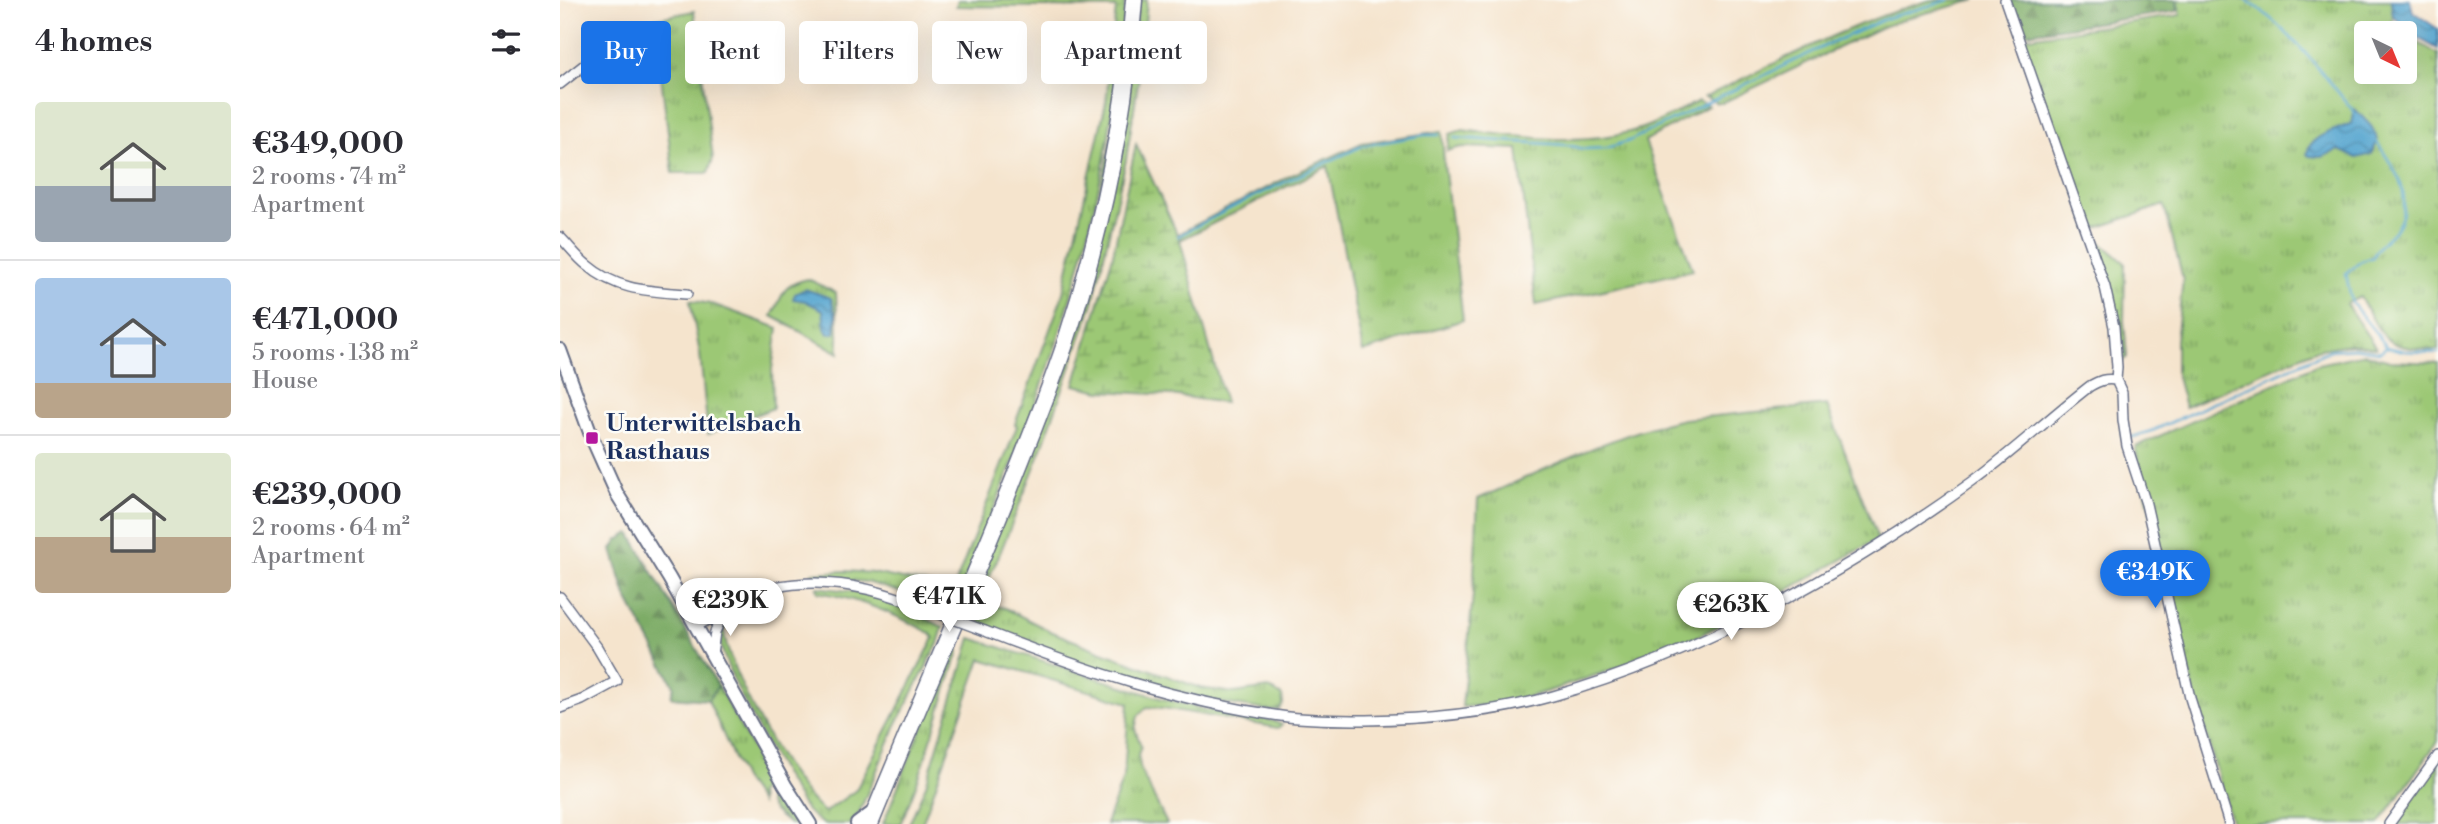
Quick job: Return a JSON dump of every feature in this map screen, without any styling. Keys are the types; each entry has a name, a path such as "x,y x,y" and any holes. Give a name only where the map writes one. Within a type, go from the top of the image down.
{"highway":[{"path":"873,817 984,554 1063,349 1092,252 1111,166 1129,53 1134,0"}],"main road":[{"path":"560,350 575,396 608,474 810,824"},
{"path":"801,811 817,824"},
{"path":"856,824 873,817"}],"street":[{"path":"2005,0 2105,287 2114,327 2116,380 2122,393 2127,446 2146,504 2190,698 2229,824"},
{"path":"560,84 581,67"},
{"path":"560,237 587,265 615,283 646,292 687,293"},
{"path":"688,614 758,590 793,583 839,584 864,587 892,595 1065,663 1160,692 1224,707 1319,720 1404,719 1504,707 1553,696 1629,670 1695,644 1779,602 1853,561 1965,487 2090,386 2100,380 2116,380"},
{"path":"696,626 725,612 758,590"},
{"path":"560,597 597,647 617,681 582,700 560,708"},
{"path":"712,656 715,632 725,612"},
{"path":"2389,824 2438,756"}],"green space":[{"path":"958,0 1125,0 1123,21 1115,21 1116,8 956,6"},
{"path":"1140,0 1147,0 1145,21 1136,21"},
{"path":"1931,0 1976,0 1882,27 1722,103 1705,97 1844,31"},
{"path":"2008,0 2177,0 2178,11 2021,34"},
{"path":"2177,0 2391,0 2392,21 2354,21 2354,84 2417,84 2417,42 2438,54 2438,350 2407,347 2388,339 2375,324 2360,297 2346,304 2376,348 2350,344 2315,350 2185,407 2176,373 2176,341 2183,279 2164,205 2091,230 2021,38 2181,15"},
{"path":"694,11 695,21 685,21 685,84 703,84 713,159 708,173 673,173 662,84 671,84 671,21 654,19"},
{"path":"1108,84 1116,84 1096,200 1071,298 1029,421 954,606 948,603 1017,426 1015,424 1062,297"},
{"path":"1123,84 1138,84 1126,160 1093,303 1041,451 998,558 970,618 966,612 1068,353"},
{"path":"1699,101 1708,106 1645,141 1693,270 1536,305 1518,149 1462,147 1447,151 1450,134 1462,130 1567,139 1609,136 1647,126"},
{"path":"1442,131 1463,320 1363,352 1328,166 1180,240 1178,234 1290,176 1362,143"},
{"path":"1136,144 1180,240 1225,403 1171,395 1101,391 1074,385 1112,259"},
{"path":"2092,235 2125,263 2124,321 2127,357 2121,362 2110,298"},
{"path":"808,279 836,293 839,353 772,316 787,288"},
{"path":"690,300 715,305 778,328 772,369 773,408 708,434 700,354"},
{"path":"2365,354 2390,361 2438,363 2438,741 2379,824 2232,824 2195,696 2135,447 2318,364"},
{"path":"1827,405 1878,539 1775,597 1690,640 1552,690 1502,704 1462,707 1473,594 1478,499 1605,443 1658,425 1684,419"},
{"path":"630,533 718,686 708,700 671,697 674,686 626,596 612,550 618,540"},
{"path":"812,573 873,573 952,589 946,601 928,601 867,582 813,577"},
{"path":"817,587 863,593 889,600 943,627 938,644 895,727 859,813 850,824 823,824 803,806 739,691 721,646 722,625 736,611 760,600 743,610 724,629 727,646 748,698 779,756 796,781 825,812 856,790 934,638 930,633 890,613 818,592"},
{"path":"991,605 1005,608 1050,631 1102,652 1200,688 1234,693 1269,688 1282,696 1283,704 1279,710 1271,711 1223,703 1067,660 982,624 979,621 985,608"},
{"path":"971,638 1160,698 1282,725 1278,728 1147,707 1138,716 1135,729 1141,746 1138,755 1141,771 1167,824 1106,824 1124,776 1129,703 981,659 922,824 909,824 926,785"},
{"path":"955,644 959,652 909,803 900,824 883,824"},
{"path":"718,686 763,768 767,780 759,793 760,803 743,779 708,700"},
{"path":"2438,762 2438,824 2393,824"},
{"path":"774,790 799,824 789,824 769,804 768,800"}],"water":[{"path":"2391,0 2410,0 2413,12 2438,29 2438,49 2417,38 2417,21 2398,21 2393,16"},
{"path":"2355,109 2371,126 2378,139 2372,154 2357,158 2339,150 2321,157 2307,154 2318,138 2352,123"},
{"path":"805,289 831,298 836,317 835,333 828,334 823,310 805,301 793,299 795,294"}],"waterway":[{"path":"1455,138 1567,145 1584,149 1607,148 1629,141 1887,18 1949,0"},
{"path":"2246,0 2291,37 2355,113"},
{"path":"1178,236 1362,146 1424,135 1439,135"},
{"path":"2376,141 2400,182 2404,204 2397,227 2378,247 2373,257 2360,262 2346,274 2352,303 2387,347 2438,353"},
{"path":"2130,438 2154,430 2330,350 2354,348 2380,352 2386,347"}],"place":[{"name":"Unterwittelsbach Rasthaus","path":"592,438"}]}
